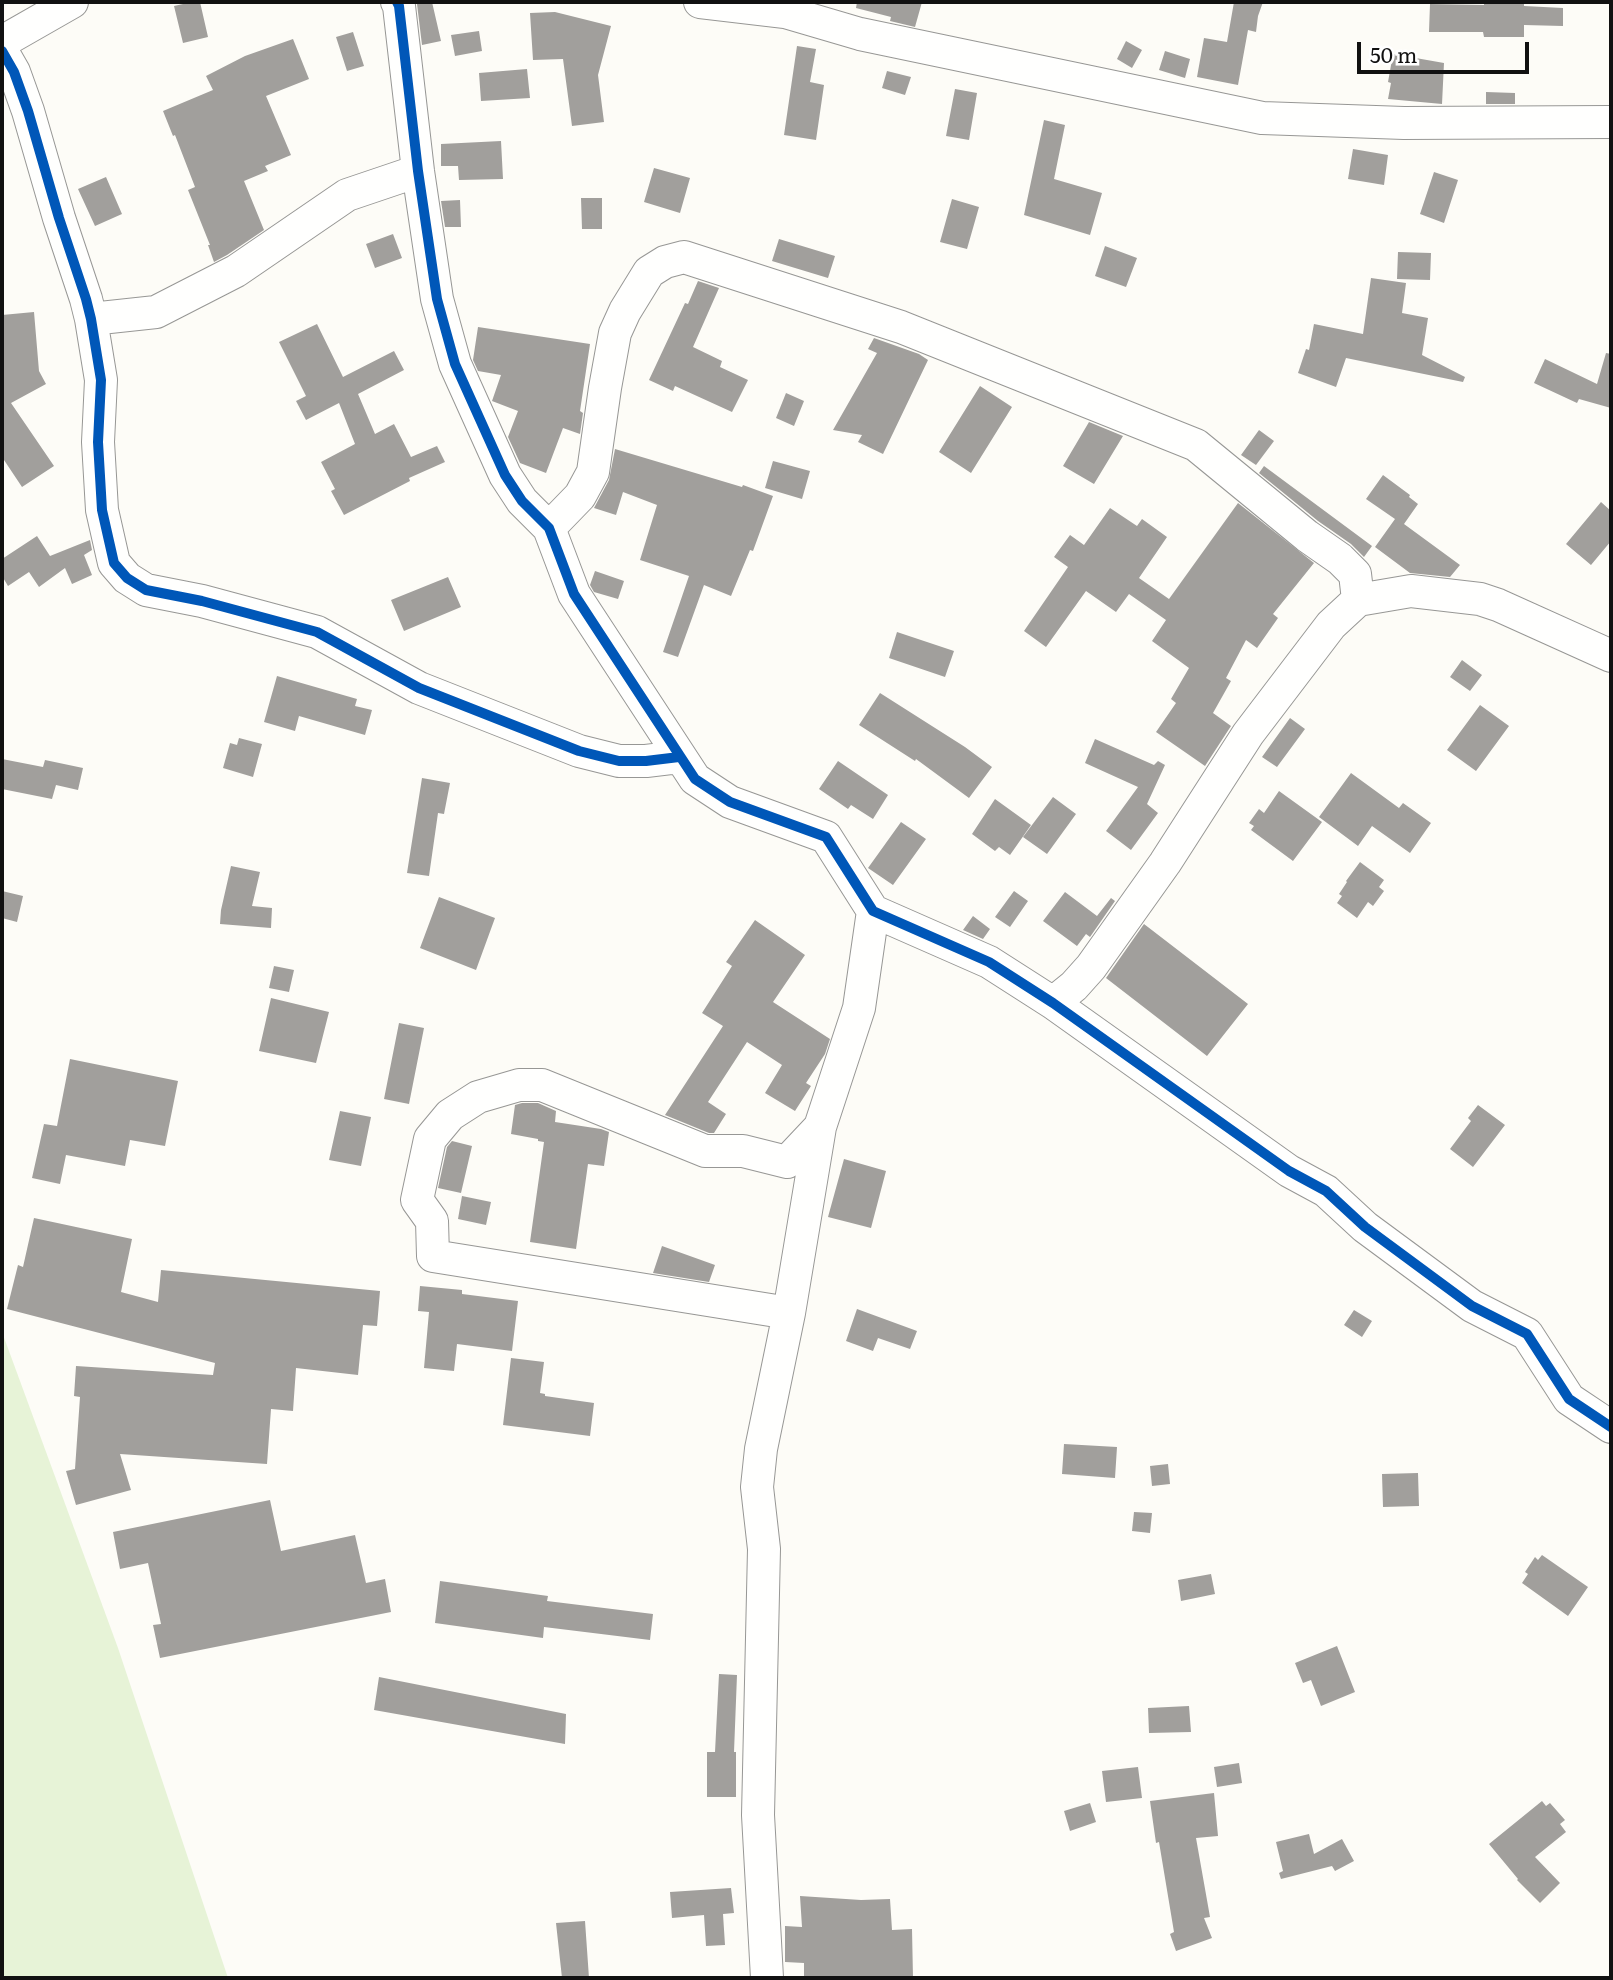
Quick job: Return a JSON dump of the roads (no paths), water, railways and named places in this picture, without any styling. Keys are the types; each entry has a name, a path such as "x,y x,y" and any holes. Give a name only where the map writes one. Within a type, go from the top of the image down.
{"street":[{"path":"2,42 72,2"},
{"path":"397,2 437,299 455,364 505,475 522,500 549,528 574,594 695,779 730,802 826,837 873,911 989,961 1053,1003 1289,1171 1326,1191 1365,1227 1472,1306 1527,1334 1569,1399 1611,1427"},
{"path":"700,2 785,12 860,34 1262,118 1404,123 1611,122"},
{"path":"2,51 28,111 91,319 101,380 98,442 102,510 114,563 127,578 146,590 202,601 317,632 419,688 579,751 619,761 679,757"},
{"path":"91,319 156,312 236,271 347,195 418,171"},
{"path":"549,528 580,496 593,472 615,333 625,311 649,272 665,262 684,257 901,327 1196,445 1307,536 1340,559 1355,574 1358,600"},
{"path":"1053,1003 1074,986 1091,967 1165,863 1248,734 1331,625 1358,600 1411,591 1480,599 1611,656"},
{"path":"767,1978 758,1815 764,1549 757,1487 761,1449 789,1313 820,1127 859,1008 873,911"},
{"path":"789,1313 433,1256 432,1221 417,1199 430,1139 450,1115 478,1097 519,1085 542,1085 705,1151 743,1151 787,1162 820,1127"}]}
